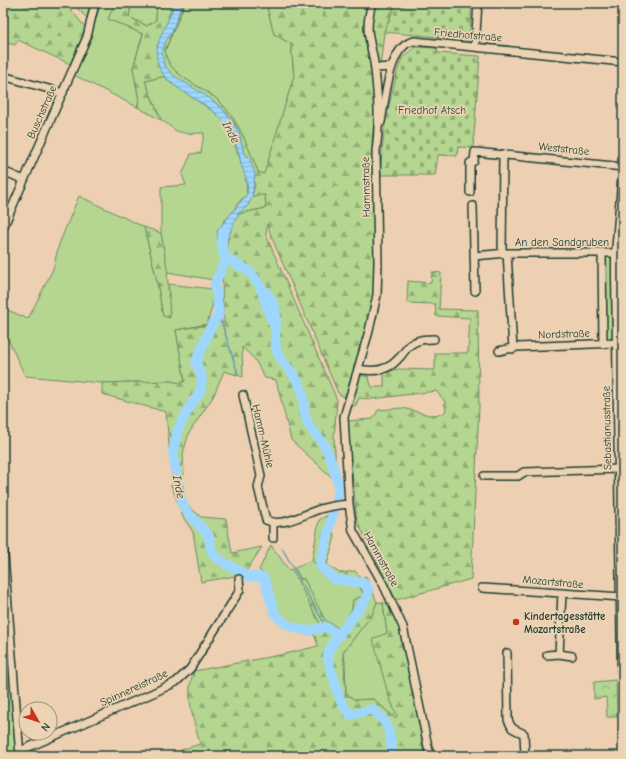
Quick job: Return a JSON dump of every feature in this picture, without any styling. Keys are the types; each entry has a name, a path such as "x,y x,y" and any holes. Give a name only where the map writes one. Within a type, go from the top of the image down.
{"main road":[{"name":"Sebastianusstraße","path":"623,183 619,255 617,343 623,672"}],"street":[{"name":"Buschstraße","path":"3,228 87,37 95,3"},
{"name":"Hammstraße","path":"372,3 367,30 375,68 379,133 376,151 378,262 377,295 369,331 344,417 345,505 354,531 383,584 403,627 430,756"},
{"path":"475,47 478,3"},
{"name":"Friedhofstraße","path":"379,133 392,67 398,54 405,45 414,41 623,62"},
{"path":"375,68 392,67"},
{"path":"3,76 63,93"},
{"name":"Weststraße","path":"470,192 470,163 474,161 475,152 623,167"},
{"name":"An den Sandgruben","path":"503,154 502,203 513,349"},
{"path":"3,171 24,180"},
{"path":"473,206 475,291"},
{"path":"602,252 603,344"},
{"name":"An den Sandgruben","path":"474,256 505,253 602,252 619,255"},
{"path":"358,369 369,371 382,370 393,365 410,345 418,340 434,339"},
{"name":"Nordstraße","path":"499,351 517,347 617,343"},
{"name":"Hamm-Mühle","path":"242,395 261,476 258,487 263,511 266,520 273,524"},
{"path":"484,476 518,476 524,472 620,464"},
{"path":"273,538 273,524 330,507 345,505"},
{"path":"3,543 20,753"},
{"path":"239,579 240,590"},
{"name":"Spinnereistraße","path":"20,753 176,682 190,669 240,590 247,582"},
{"name":"Mozartstraße","path":"482,588 622,597"},
{"path":"559,654 562,593"},
{"path":"507,653 508,720 512,728 524,734 526,756"},
{"path":"547,655 559,654 572,656"}],"green space":[{"path":"3,3 65,3 86,28 70,64 18,40 15,45 3,42"},
{"path":"72,3 94,3 90,21"},
{"path":"101,3 115,3 109,19 143,34 133,68 139,100 137,107 74,75 88,42"},
{"path":"115,3 131,3 129,17 147,26 156,20 157,3 174,3 158,48 158,64 165,76 145,81 161,120 137,107 139,100 133,68 143,34 108,19"},
{"path":"131,3 157,3 156,20 147,26 129,17"},
{"path":"182,3 185,3 165,50 167,59 179,74 213,96 227,109 238,126 258,172 264,174 294,76 291,44 274,34 266,3 396,3 384,32 372,140 376,271 372,308 347,399 338,393 267,224 266,235 337,400 334,438 337,482 291,440 276,380 265,378 255,360 242,347 243,377 224,371 213,397 189,433 183,453 184,475 172,478 166,412 102,394 102,383 170,381 180,383 185,381 176,330 224,322 222,294 223,266 232,227 238,214 266,208 265,195 252,196 255,186 249,157 244,152 240,136 232,119 222,108 171,74 165,67 162,60 163,46"},
{"path":"185,3 266,3 274,34 291,44 294,76 264,175 258,172 238,126 227,109 213,96 179,74 172,68 167,60 165,51"},
{"path":"396,3 472,3 469,40 384,32"},
{"name":"Friedhof Atsch","path":"415,47 437,48 438,53 480,56 473,148 458,147 457,156 438,155 435,175 380,175 385,122 397,72 402,58"},
{"path":"165,76 168,81 214,112 226,124 245,171 247,194 237,204 232,214 224,221 217,238 222,255 222,261 216,271 214,280 167,272 161,233 161,187 186,185 182,175 191,154 201,153 204,133 178,132 161,120 145,81"},
{"path":"265,195 266,208 238,214 248,205 252,196"},
{"path":"79,196 144,227 156,276 163,316 169,296 168,284 213,289 212,307 207,324 176,330 185,381 180,383 170,381 102,383 25,376 3,328 3,308 28,319 53,269 59,244"},
{"path":"144,227 161,233 167,268 170,318 163,316 156,276"},
{"path":"608,255 613,261 615,338 606,339 604,256"},
{"path":"432,272 441,273 439,309 478,310 479,406 471,579 396,600 357,521 347,421 373,419 378,410 403,408 429,415 443,414 446,410 444,400 436,391 372,399 359,398 356,405 348,409 358,376 368,376 372,387 384,387 384,373 398,369 435,370 435,353 468,353 470,318 436,316 435,304 407,303 408,281 431,283"},
{"path":"171,485 183,485 186,504 201,517 226,519 232,553 262,547 241,579 236,576 201,582 193,532 183,517"},
{"path":"337,510 333,532 335,537 327,564 339,573 355,571 361,578 366,576 377,602 372,615 343,652 346,693 355,700 373,699 395,718 397,716 388,694 373,639 387,633 383,603 390,604 408,659 424,756 184,756 181,750 200,744 190,698 191,680 194,671 285,654 318,646 315,636 310,633 311,627 320,624 297,579 304,579 325,620 340,629 352,609 353,600 364,595 360,587 333,579 323,572 312,560 319,520"},
{"path":"271,545 289,570 292,569 320,624 311,627 310,629 293,625 283,619 277,612 270,587 266,578 259,570"},
{"path":"312,560 323,572 333,579 360,587 364,595 353,600 352,609 340,630 325,621 304,579 301,579 295,568"},
{"path":"3,601 16,756 3,756"},
{"path":"377,602 383,603 387,633 388,694 397,716 395,718 373,699 355,700 346,693 345,661 343,652 372,615"},
{"path":"616,680 617,717 607,717 606,697 594,699 594,682"}],"water":[{"path":"174,3 182,3 182,5 162,53 164,65 173,75 208,97 223,109 239,132 244,154 250,159 255,174 252,198 248,205 238,214 226,242 219,244 217,231 247,194 248,189 237,146 228,127 219,116 172,83 160,69 157,60 158,45"}],"waterway":[{"name":"Inde","path":"224,231 222,241 223,252 231,261 250,272 259,285 269,315 276,329 276,349 279,356 297,380 301,388 308,424 323,443 335,472 339,489 320,566 334,579 364,583 369,590 361,606 339,634 329,651 328,661 338,694 344,706 351,715 372,709 383,719 390,735 392,756"},
{"name":"Inde","path":"227,257 215,283 219,314 211,326 196,362 202,378 200,392 189,408 178,429 173,453 179,491 184,508 209,536 210,546 215,557 247,576 264,578 275,614 286,624 308,631 326,627 340,635"},
{"name":"Inde","path":"262,288 274,306 276,329"},
{"path":"219,314 238,374"},
{"path":"282,548 326,627"}],"place":[{"name":"Kindertagesstätte Mozartstraße","path":"516,622"}]}
